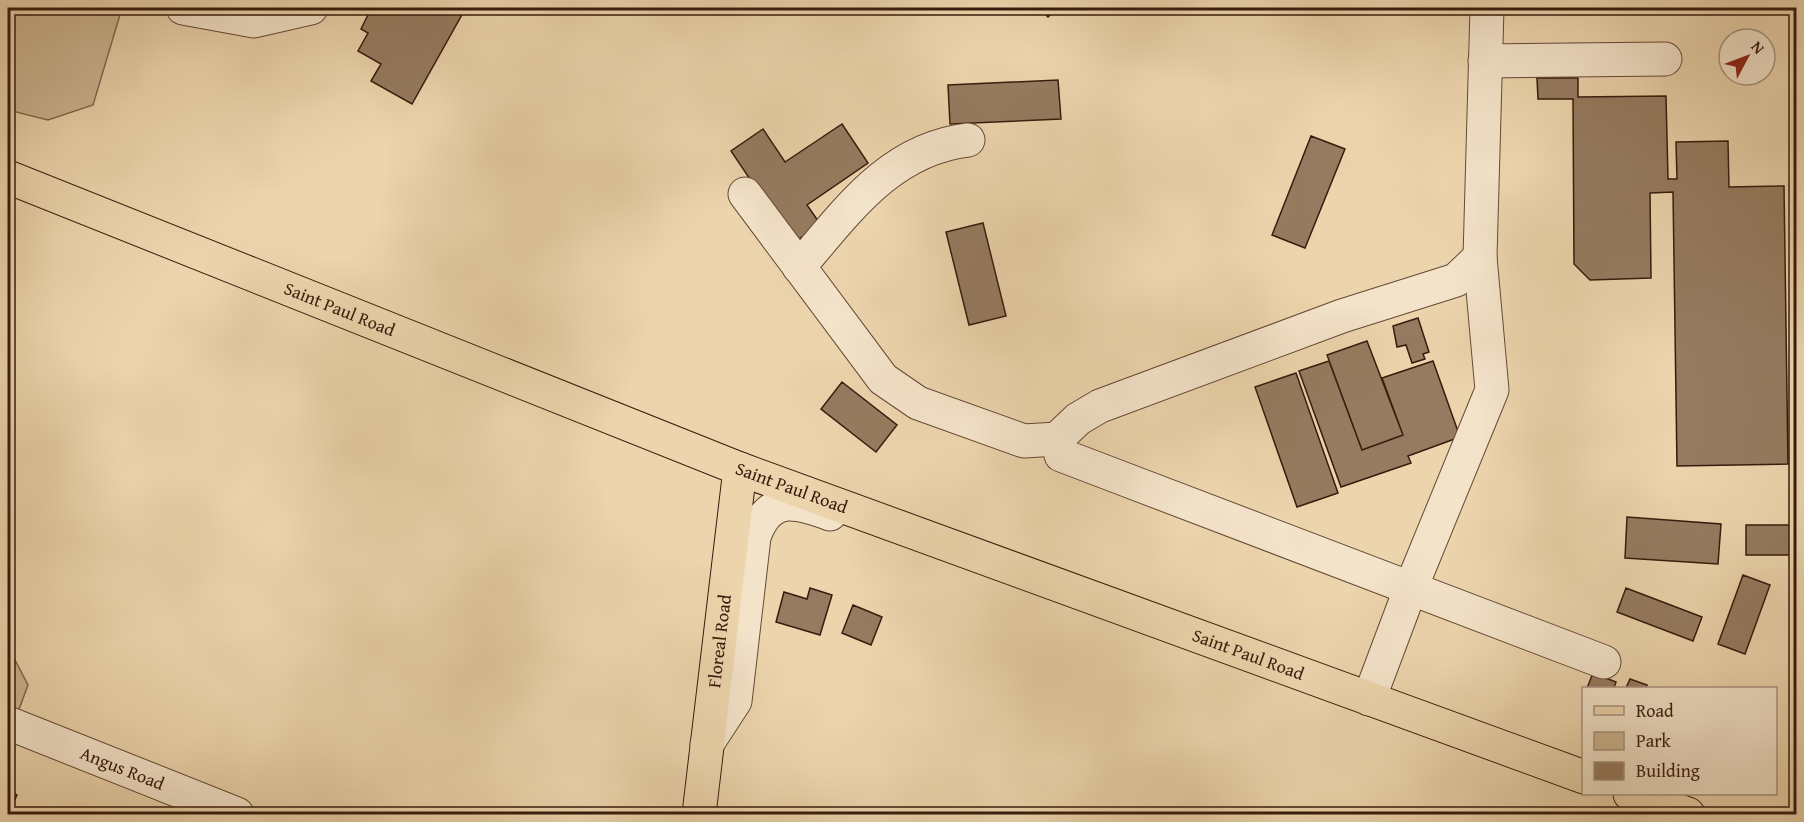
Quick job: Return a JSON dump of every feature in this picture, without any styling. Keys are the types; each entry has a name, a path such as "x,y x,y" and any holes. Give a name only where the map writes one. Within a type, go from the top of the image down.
{"main road":[{"name":"Saint Paul Road","path":"8,177 740,469 1582,776"},
{"name":"Floreal Road","path":"699,814 740,469"},
{"path":"1633,795 1688,814"}],"street":[{"path":"183,8 254,21 311,8"},
{"path":"1369,699 1410,590 1492,390 1480,257 1487,8"},
{"path":"1485,61 1665,59"},
{"path":"799,267 851,207 897,165 941,144 968,141"},
{"path":"745,194 883,379 918,403 1024,441 1057,439 1078,420 1100,406 1342,316 1456,280 1480,257"},
{"path":"1057,439 1061,455 1410,590 1604,662"},
{"path":"707,744 735,700 754,537 758,524 769,511 781,504 801,503 908,544 943,543"},
{"name":"Angus Road","path":"8,723 237,814"}],"green space":[{"path":"8,8 122,8 93,105 48,120 8,110"},
{"path":"8,653 15,660 28,685 8,739"},
{"path":"1795,767 1796,814 1789,814"}],"building":[{"path":"380,8 395,11 397,8 457,8 464,11 412,104 371,81 381,64 358,51 368,33 361,29 370,11 376,15"},
{"path":"1039,8 1058,8 1048,17"},
{"path":"1537,78 1578,78 1578,97 1666,96 1668,179 1677,179 1676,142 1728,141 1729,187 1784,186 1788,464 1677,466 1673,192 1650,193 1651,278 1590,280 1574,264 1573,99 1538,99"},
{"path":"1058,80 1061,119 950,124 948,85"},
{"path":"842,124 868,163 807,205 821,225 793,243 731,151 763,129 785,162"},
{"path":"1311,136 1345,149 1305,248 1272,235"},
{"path":"983,223 1006,316 969,325 946,232"},
{"path":"1418,318 1429,352 1423,354 1425,359 1412,363 1406,345 1397,347 1393,326"},
{"path":"1367,341 1403,435 1362,450 1327,355"},
{"path":"1329,361 1362,450 1403,435 1382,378 1433,361 1460,437 1408,456 1411,463 1341,487 1299,371"},
{"path":"1296,373 1338,493 1297,507 1255,387"},
{"path":"842,382 897,425 876,452 821,409"},
{"path":"1627,517 1721,524 1718,564 1625,558"},
{"path":"1746,525 1791,525 1791,555 1746,555"},
{"path":"1743,575 1770,585 1745,654 1718,644"},
{"path":"810,588 832,595 820,635 776,622 784,592 807,599"},
{"path":"1626,588 1702,617 1693,641 1617,612"},
{"path":"853,605 882,617 871,645 842,633"},
{"path":"1593,673 1616,682 1614,687 1587,687"},
{"path":"1630,679 1647,685 1646,687 1626,687"},
{"path":"8,790 17,795 8,814"}]}
